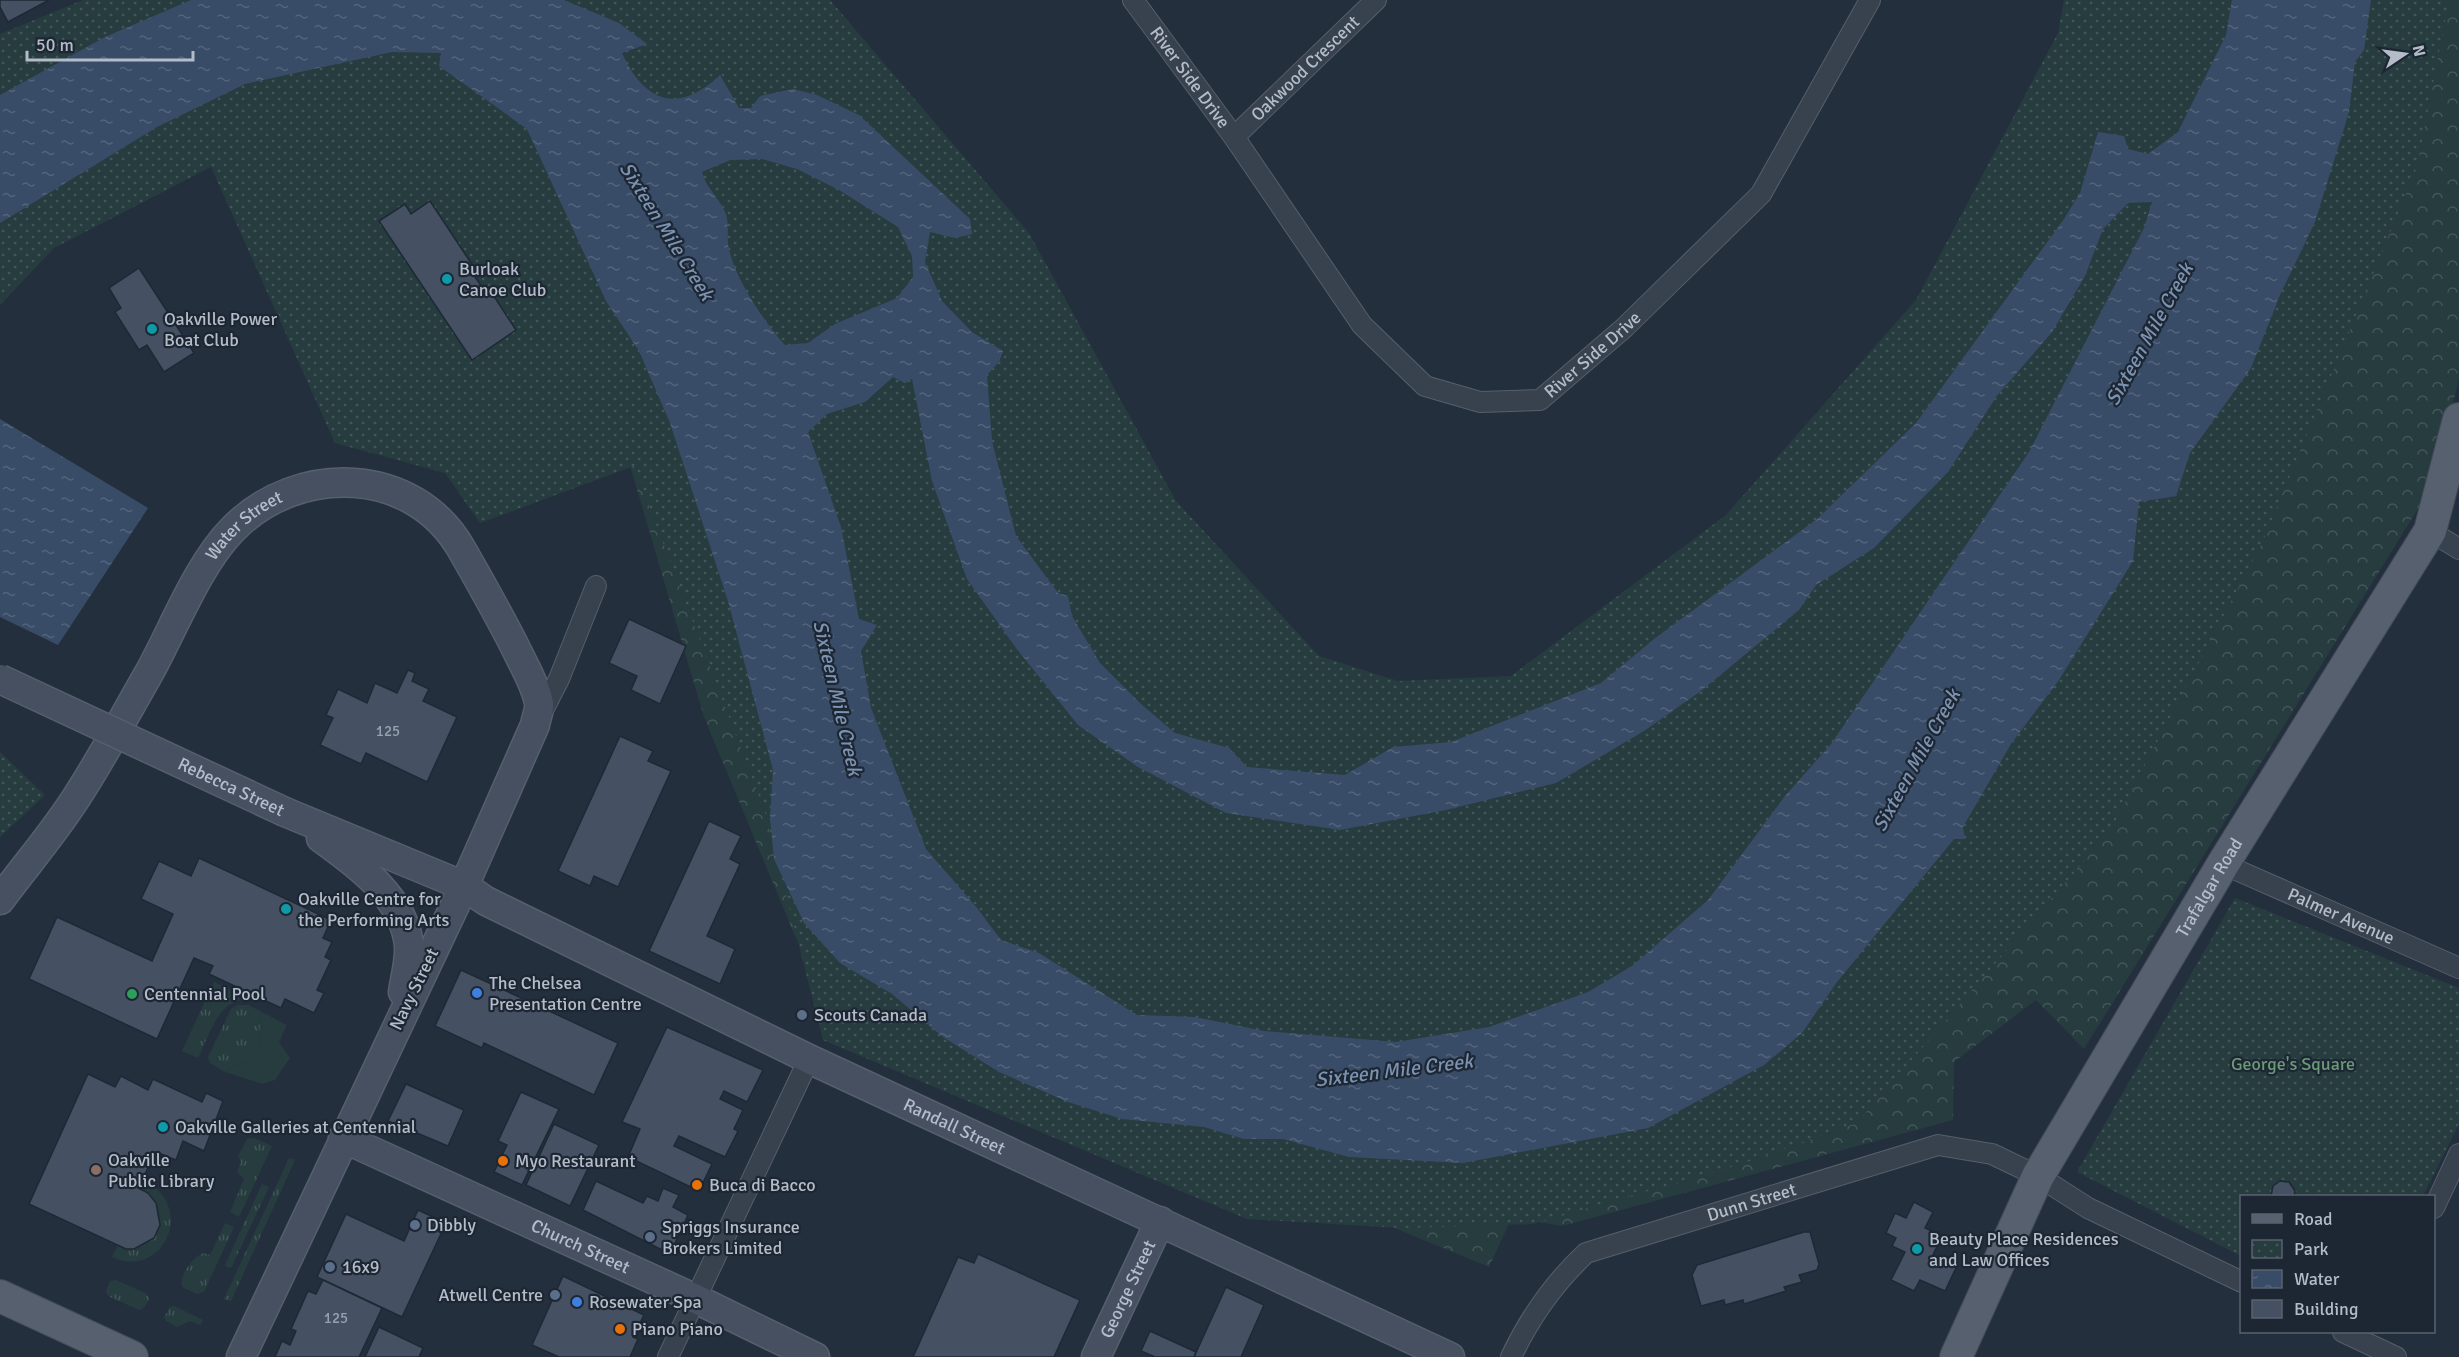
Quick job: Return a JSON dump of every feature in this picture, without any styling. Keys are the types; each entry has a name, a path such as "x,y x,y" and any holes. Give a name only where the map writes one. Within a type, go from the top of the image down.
{"main road":[{"name":"Trafalgar Road","path":"1956,1357 2038,1176 2223,864 2430,531 2459,419"},
{"path":"0,1296 132,1357"}],"street":[{"name":"River Side Drive","path":"1133,0 1234,137 1362,325 1425,386 1480,402 1540,400 1624,328 1761,194 1870,0"},
{"name":"Oakwood Crescent","path":"1234,137 1376,0"},
{"name":"Water Street","path":"0,900 76,799 150,672 204,569 233,529 271,500 304,488 353,480 384,486 422,508 455,537 504,623 532,680 539,705 535,725"},
{"path":"2430,531 2459,549"},
{"name":"Navy Street","path":"241,1357 464,886 535,725 559,679 596,586"},
{"name":"Rebecca Street","path":"0,679 285,812 464,886"},
{"path":"285,812 372,879 392,904 406,928 409,949 400,1019"},
{"name":"Palmer Avenue","path":"2223,864 2459,968"},
{"name":"Randall Street","path":"464,886 486,901 809,1059 1450,1357"},
{"path":"668,1357 809,1059"},
{"name":"Church Street","path":"343,1138 696,1299 815,1357"},
{"name":"Dunn Street","path":"1511,1357 1535,1315 1566,1271 1586,1253 1938,1145 1992,1154 2038,1176 2088,1208 2240,1282"},
{"path":"2435,1204 2459,1154"},
{"name":"George Street","path":"1096,1357 1160,1221"},
{"path":"2345,1333 2396,1357"}],"green space":[{"path":"83,0 830,0 1029,233 1176,501 1319,656 1398,681 1511,676 1726,515 1916,300 2058,33 2064,0 2449,0 2417,167 2263,541 2110,831 1857,1123 1738,1165 1533,1224 1401,1228 1247,1219 823,1040 765,812 634,466 480,523 445,473 335,443 211,167 54,248 0,305 0,34"},
{"path":"2382,0 2459,0 2459,379 2432,486 2084,1049 2036,1000 1954,1062 1953,1120 1562,1226 1512,1217 1489,1267 1235,1162 872,1048 795,936 704,717 626,452 1073,1080"},
{"path":"0,752 45,795 0,837"},
{"name":"George's Square","path":"2235,898 2459,988 2459,1124 2424,1195 2240,1195 2240,1255 2077,1172"},
{"path":"214,982 250,999 239,1000 223,1010 198,1058 182,1051"},
{"path":"238,1005 248,1005 262,1012 259,1053 225,1072 210,1063 208,1057 231,1009"},
{"path":"262,1012 287,1025 279,1042 290,1058 275,1080 262,1084 225,1072 259,1053"},
{"path":"254,1138 272,1146 239,1217 230,1212 244,1179 237,1172 241,1162 238,1156 247,1139"},
{"path":"289,1158 295,1160 231,1301 224,1299"},
{"path":"143,1179 160,1192 169,1207 171,1223 167,1238 158,1250 145,1259 130,1261 112,1257 118,1245 140,1246 158,1232 160,1218 157,1206 150,1196 138,1188"},
{"path":"262,1184 269,1187 231,1268 225,1265"},
{"path":"225,1223 234,1227 204,1292 197,1294 182,1287 183,1277 188,1267 203,1253 210,1255"},
{"path":"116,1280 147,1294 149,1299 144,1308 139,1310 108,1296 106,1291 110,1281"},
{"path":"174,1306 203,1320 200,1325 190,1321 177,1327 166,1321 164,1317 170,1307"}],"water":[{"name":"Sixteen Mile Creek","path":"191,0 564,0 619,23 647,44 622,53 641,83 652,92 664,97 676,99 690,95 705,88 720,75 739,108 751,108 760,96 793,89 817,95 859,115 970,219 972,234 955,238 930,232 925,262 942,301 972,332 1003,351 999,362 987,375 992,441 1016,536 1058,593 1068,596 1072,616 1100,663 1140,703 1175,733 1229,748 1247,767 1345,775 1393,747 1451,742 1601,683 1654,639 1817,519 1916,423 2064,219 2080,193 2098,132 2124,136 2128,149 2148,154 2178,132 2226,35 2232,0 2371,0 2364,50 2355,62 2349,112 2315,222 2280,295 2251,368 2190,453 2176,496 2139,502 2133,561 2059,680 2011,744 1963,827 1965,839 1954,839 1837,982 1802,1033 1764,1065 1648,1128 1463,1163 1349,1157 1283,1139 1244,1139 1204,1127 1122,1119 1068,1102 999,1072 943,1037 892,994 840,963 804,923 774,859 770,818 773,770 728,601 670,423 639,351 606,301 527,129 439,66 441,53 392,52 245,84 157,127 0,223 0,95 105,37","holes":["762,159 797,169 839,190 898,227 912,256 913,277 897,298 835,324 808,343 785,345 760,313 737,274 729,249 725,212 706,183 702,172 730,160","2152,202 2144,228 2029,452 1831,744 1785,796 1708,900 1632,966 1588,992 1489,1027 1396,1042 1264,1031 1195,1017 1137,1015 1039,953 1001,940 977,908 926,849 871,708 861,651 877,625 859,619 841,527 808,432 827,414 865,402 893,377 905,383 912,379 932,481 967,579 1016,648 1078,725 1138,767 1226,813 1340,830 1446,810 1556,783 1644,731 1701,691 1799,610 1816,585 1874,548 1948,472 1996,397 2052,332 2085,276 2103,229 2128,203"]},
{"path":"0,419 148,508 58,645 0,617"}],"building":[{"path":"0,0 49,0 8,22 0,7"},
{"name":"Burloak Canoe Club","path":"430,201 475,269 471,271 484,290 488,287 516,330 472,360 379,221 405,204 411,214"},
{"name":"Oakville Power Boat Club","path":"139,268 194,353 164,372 147,345 139,350 115,312 121,308 109,288"},
{"path":"629,619 686,646 660,704 631,690 637,676 609,663"},
{"path":"408,670 415,673 412,681 429,689 423,701 457,717 427,782 366,753 361,764 320,745 333,718 326,715 338,689 367,703 375,683 397,693"},
{"path":"620,736 653,751 648,761 671,771 618,887 594,876 590,886 558,871"},
{"path":"709,821 741,836 730,859 740,864 707,936 735,949 720,984 649,951"},
{"path":"199,858 331,920 323,938 332,942 325,957 331,960 317,990 324,993 314,1013 285,999 281,1008 209,974 213,966 194,958 157,1039 29,979 57,917 152,961 173,914 141,899 159,861 191,876"},
{"path":"461,970 618,1043 594,1095 484,1043 482,1048 435,1026"},
{"path":"667,1027 763,1070 747,1102 724,1091 720,1099 743,1110 734,1129 738,1131 725,1157 679,1136 674,1146 712,1164 699,1191 628,1157 640,1129 622,1122"},
{"name":"Oakville Public Library","path":"88,1074 115,1087 121,1076 148,1090 153,1079 202,1102 206,1093 223,1101 204,1151 183,1141 176,1160 156,1152 138,1188 148,1193 156,1203 160,1225 154,1238 134,1249 126,1249 29,1204"},
{"path":"406,1084 464,1110 448,1146 388,1121"},
{"path":"521,1092 559,1109 522,1185 494,1172 507,1145 498,1141"},
{"path":"554,1124 599,1145 570,1206 526,1185"},
{"path":"596,1181 643,1203 647,1196 658,1201 663,1188 679,1195 673,1207 688,1215 670,1254 583,1210"},
{"path":"2280,1181 2289,1182 2295,1191 2294,1195 2271,1195 2273,1186"},
{"name":"Beauty Place Residences and Law Offices","path":"1914,1202 1933,1212 1925,1228 1942,1236 1933,1255 1957,1266 1945,1291 1920,1280 1914,1291 1891,1280 1905,1252 1892,1246 1896,1238 1886,1233 1895,1213 1906,1218"},
{"path":"418,1210 446,1223 402,1317 317,1277 346,1214 404,1241"},
{"path":"1810,1232 1819,1264 1817,1270 1799,1275 1802,1282 1784,1287 1786,1291 1744,1304 1743,1300 1725,1305 1724,1300 1701,1306 1692,1275 1697,1265"},
{"path":"978,1254 1080,1300 1054,1357 913,1357 958,1257 974,1263"},
{"path":"563,1276 644,1315 633,1337 638,1339 630,1357 559,1357 532,1345"},
{"path":"323,1280 382,1308 359,1357 275,1357 282,1341 290,1345 296,1331 291,1329 308,1291 316,1294"},
{"path":"1226,1287 1264,1305 1241,1357 1194,1357"},
{"path":"379,1327 423,1348 419,1357 365,1357"},
{"path":"1150,1331 1196,1352 1194,1357 1155,1357 1141,1351"}],"place":[{"name":"Burloak Canoe Club","path":"447,279"},
{"name":"Oakville Power Boat Club","path":"152,329"},
{"name":"Oakville Centre for the Performing Arts","path":"286,909"},
{"name":"The Chelsea Presentation Centre","path":"477,993"},
{"name":"Centennial Pool","path":"132,994"},
{"name":"Scouts Canada","path":"802,1015"},
{"name":"Oakville Galleries at Centennial","path":"163,1127"},
{"name":"Myo Restaurant","path":"503,1161"},
{"name":"Oakville Public Library","path":"96,1170"},
{"name":"Buca di Bacco","path":"697,1185"},
{"name":"Dibbly","path":"415,1225"},
{"name":"Spriggs Insurance Brokers Limited","path":"650,1237"},
{"name":"Beauty Place Residences and Law Offices","path":"1917,1249"},
{"name":"16x9","path":"330,1267"},
{"name":"Atwell Centre","path":"555,1295"},
{"name":"Rosewater Spa","path":"577,1302"},
{"name":"Piano Piano","path":"620,1329"}]}
